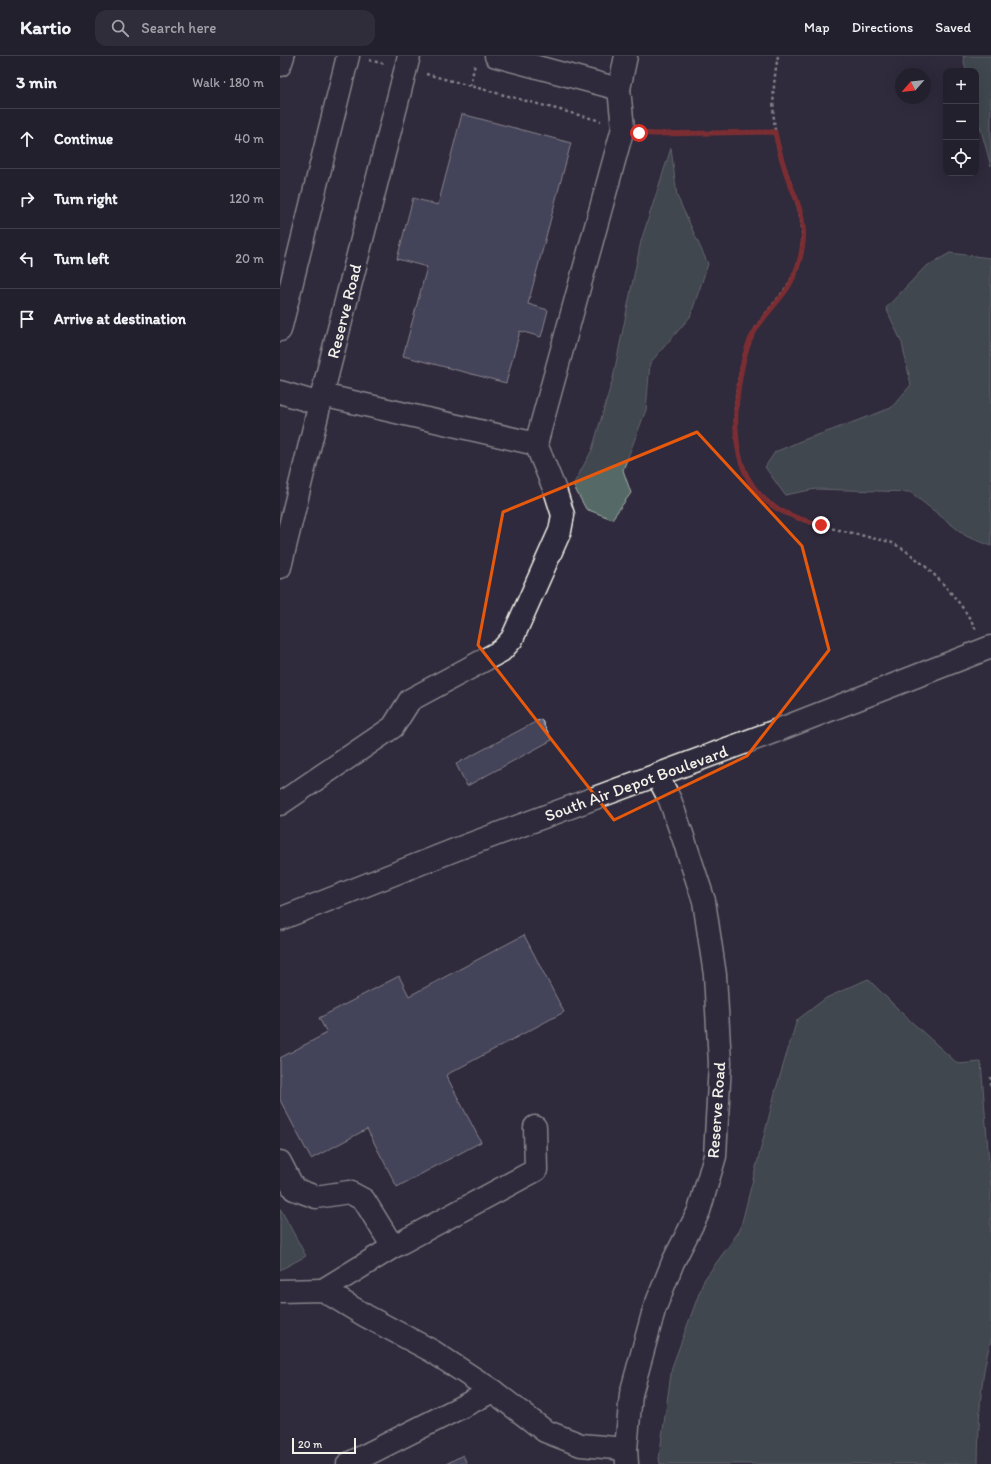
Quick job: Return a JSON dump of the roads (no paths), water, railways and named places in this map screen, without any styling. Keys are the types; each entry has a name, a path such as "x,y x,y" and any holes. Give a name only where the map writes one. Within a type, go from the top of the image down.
{"street":[{"path":"280,65 282,56"},
{"path":"280,330 348,56"},
{"name":"Reserve Road","path":"280,565 409,56"},
{"path":"496,56 619,89"},
{"path":"280,804 393,727 410,700 500,651 512,639 560,531 562,515 556,493 536,444 623,128 619,89 626,56"},
{"path":"280,392 536,444"},
{"name":"South Air Depot Boulevard","path":"280,919 457,849 773,732 988,648"},
{"name":"Reserve Road","path":"626,1456 631,1394 654,1310 673,1262 698,1211 715,1156 720,1063 715,975 704,901 684,837 670,800 657,775"},
{"path":"280,1291 323,1290 393,1247 536,1170 535,1127"},
{"path":"280,1162 294,1189 316,1197 349,1192 364,1200 393,1247"},
{"path":"323,1290 366,1316 432,1351 493,1391 545,1430 581,1445 626,1456"},
{"path":"348,1464 493,1391"}]}
